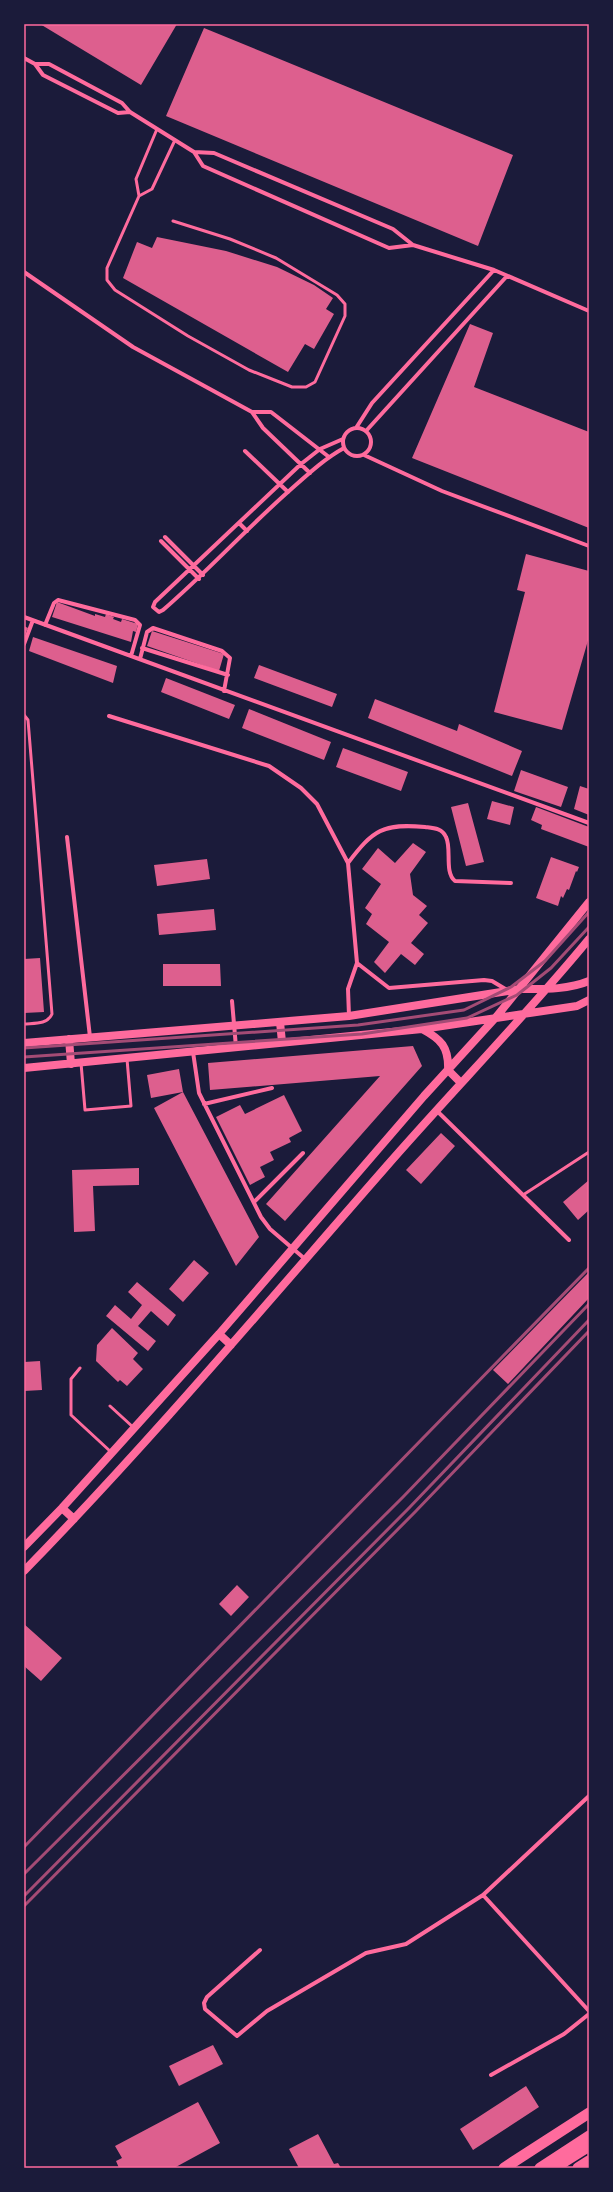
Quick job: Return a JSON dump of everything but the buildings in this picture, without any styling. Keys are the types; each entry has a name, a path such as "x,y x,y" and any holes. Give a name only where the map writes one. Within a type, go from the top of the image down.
{"highway":[{"path":"504,2168 589,2113"},
{"path":"540,2168 589,2136"},
{"path":"554,2168 589,2146"},
{"path":"578,2168 589,2161"}],"main road":[{"path":"24,1547 62,1508 219,1334 448,1070 497,1016 589,902"},
{"path":"24,1571 74,1519 231,1345 436,1110 524,1013 548,989 589,939"},
{"path":"24,1043 349,1016 520,989 548,989 579,985 589,981"},
{"path":"24,1068 422,1029 497,1016 577,1006 589,1000"},
{"path":"280,1022 282,1042"},
{"path":"422,1029 434,1035 445,1048 448,1058 448,1070 461,1082"},
{"path":"69,1039 71,1064"},
{"path":"219,1334 231,1345"},
{"path":"62,1508 74,1519"}],"street":[{"path":"24,58 35,64 43,76 118,114 130,112"},
{"path":"35,64 48,64 122,103 130,112 194,152 203,166 389,248 413,245"},
{"path":"194,152 214,153 229,159 393,230 413,245 494,270 589,311"},
{"path":"344,448 329,457 288,492 199,579 163,610 159,612 153,607 155,602 190,571 301,464 320,449 343,439 348,431 356,428 372,403 494,270"},
{"path":"24,272 133,347 252,412 271,412 329,457"},
{"path":"366,431 507,276"},
{"path":"252,412 262,428 310,473"},
{"path":"356,428 366,431 370,435 372,444 368,452 364,455"},
{"path":"343,439 344,448 350,455 364,455 442,492 589,546"},
{"path":"245,451 288,492"},
{"path":"239,523 247,531"},
{"path":"166,537 203,575"},
{"path":"161,541 199,579"},
{"path":"45,625 54,603 59,600 135,620 140,625 131,656"},
{"path":"24,617 589,823"},
{"path":"24,644 33,620"},
{"path":"140,659 148,630 153,628 226,653 230,658 224,691"},
{"path":"142,648 228,675"},
{"path":"109,716 269,766 302,788 317,804 348,864 357,963 348,989 349,1016"},
{"path":"348,864 362,845 376,833 392,826 401,824 437,828 446,835 450,874 455,881 511,883"},
{"path":"67,837 90,1038"},
{"path":"357,963 389,988 484,980 492,981 508,991"},
{"path":"232,1001 236,1047"},
{"path":"577,1006 589,1004"},
{"path":"193,1051 199,1093 254,1202 270,1229 305,1259"},
{"path":"204,1104 272,1088"},
{"path":"436,1110 569,1240"},
{"path":"254,1202 303,1153"},
{"path":"260,1950 207,1997 204,2003 206,2009 237,2036 267,2011 366,1953 406,1944 483,1895 589,1796"},
{"path":"483,1895 589,2013 564,2034 491,2075"}],"lane":[{"path":"157,129 136,179 139,196 107,268 107,280 110,286 188,336 250,370 292,387 306,387 315,382 345,316 345,304 337,295 276,258 230,239 173,221"},
{"path":"139,196 152,189 175,140"},
{"path":"24,715 28,720 52,1014 43,1022 24,1024"},
{"path":"82,1063 85,1110 131,1106 127,1059"},
{"path":"524,1195 589,1152"},
{"path":"80,1368 71,1379 71,1415 112,1453"},
{"path":"110,1406 134,1428"}],"railway":[{"path":"24,1048 358,1025 464,1010 511,987 545,961 589,912"},
{"path":"24,1057 362,1034 467,1018 517,995 551,968 589,927"},
{"path":"24,1847 589,1268"},
{"path":"24,1874 403,1497 589,1304"},
{"path":"24,1896 409,1508 589,1320"},
{"path":"24,1906 415,1512 589,1331"}]}
